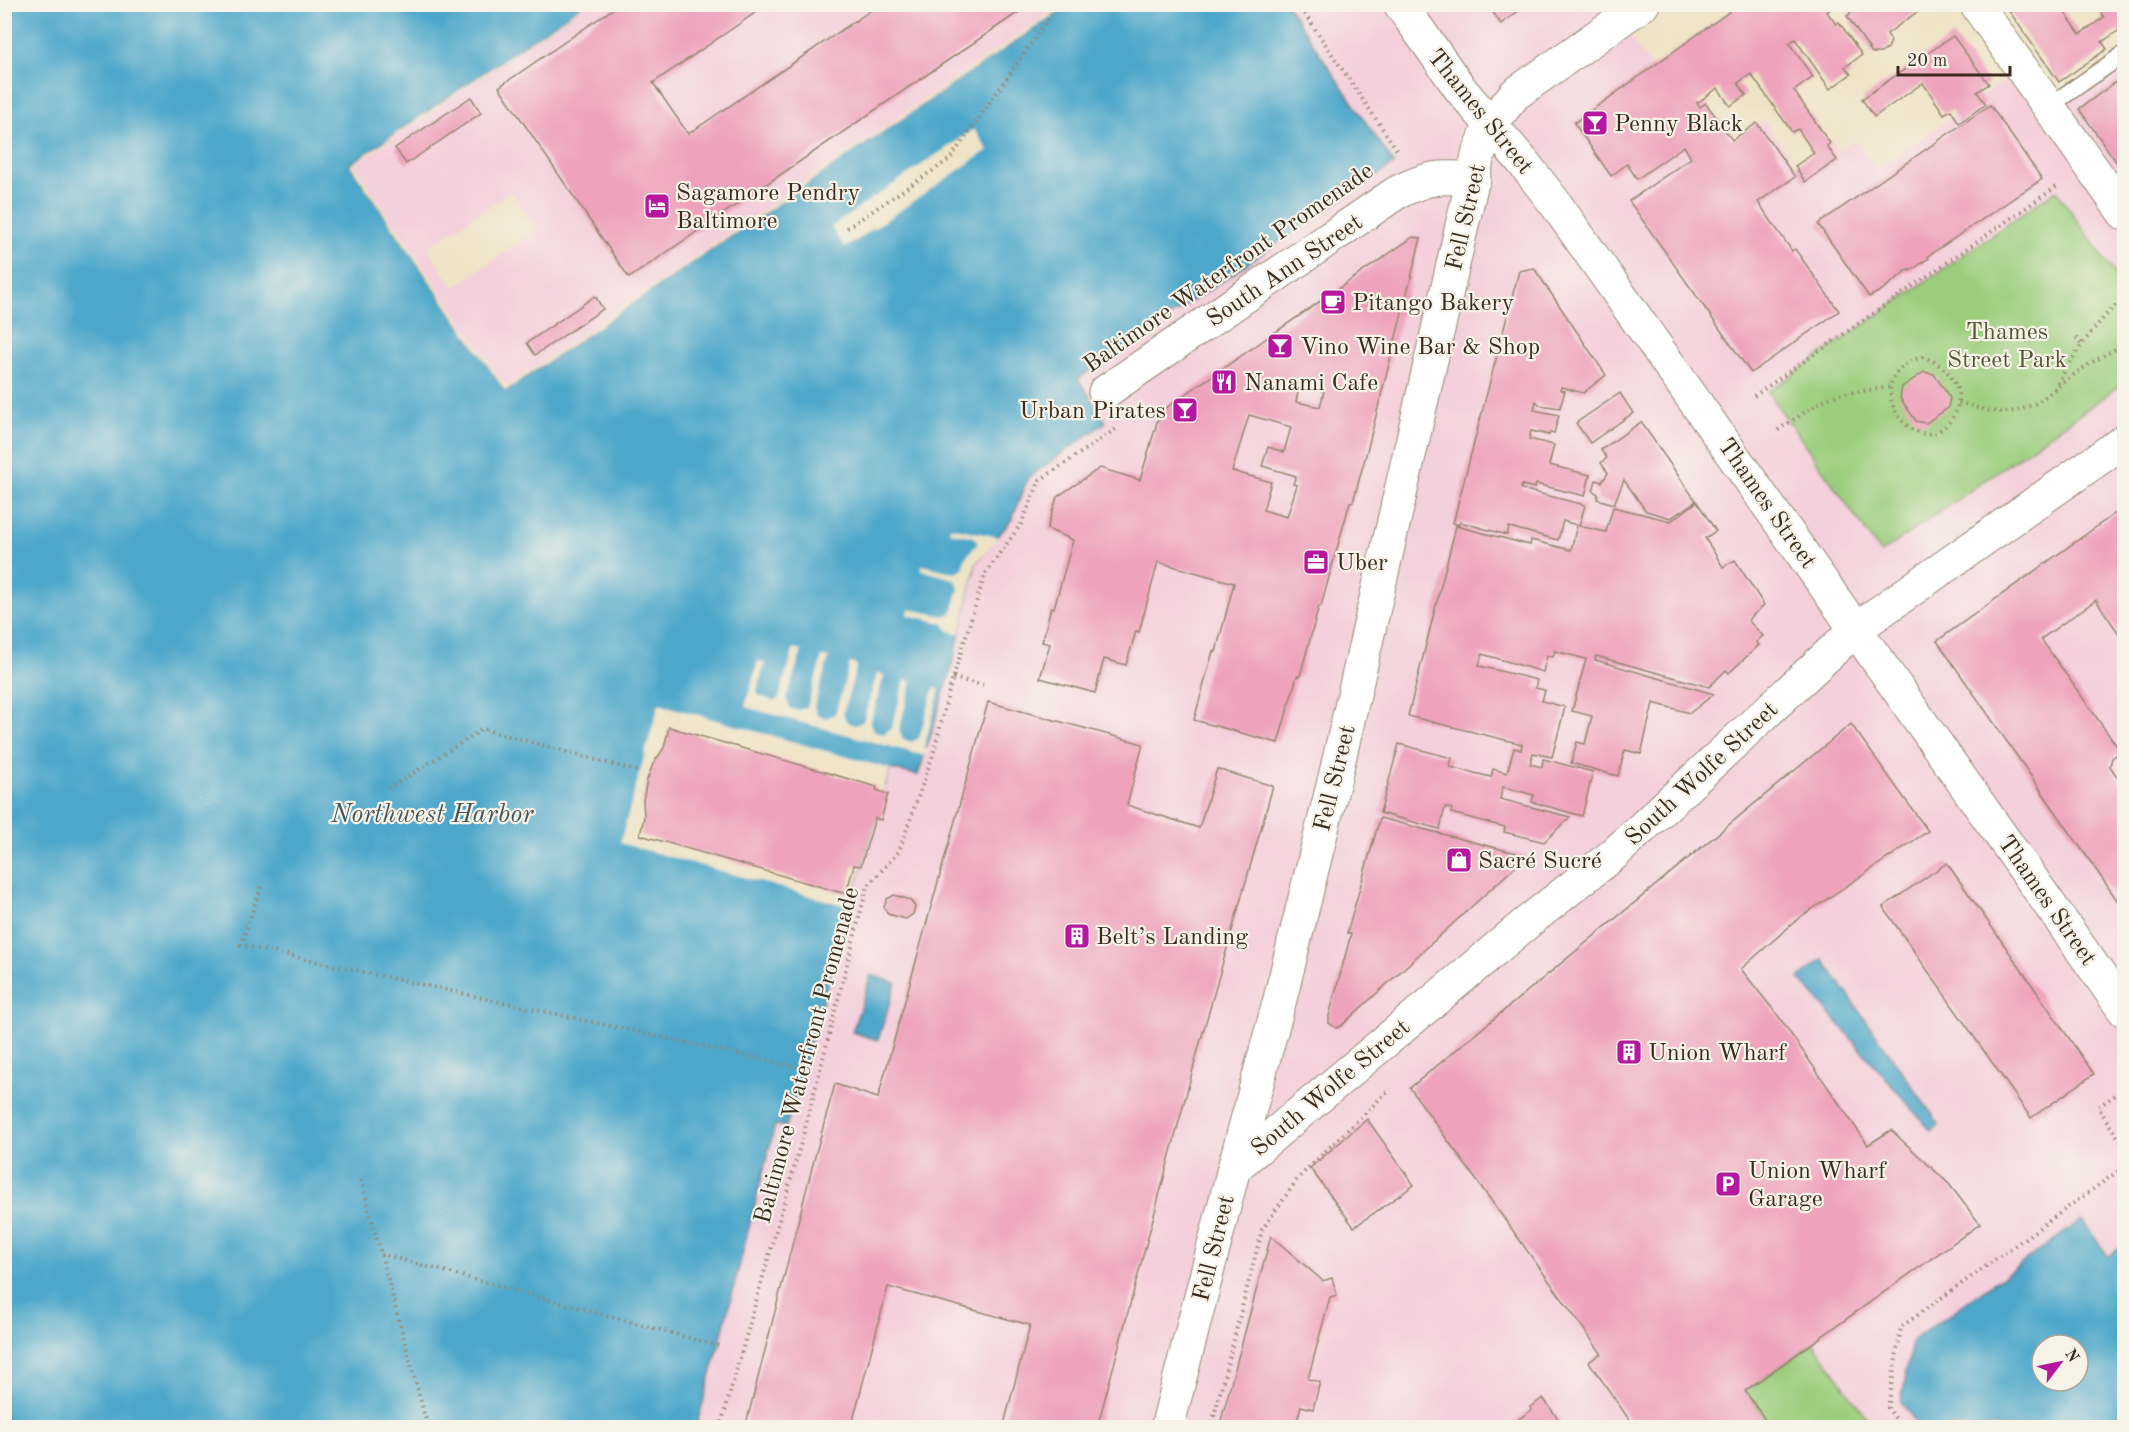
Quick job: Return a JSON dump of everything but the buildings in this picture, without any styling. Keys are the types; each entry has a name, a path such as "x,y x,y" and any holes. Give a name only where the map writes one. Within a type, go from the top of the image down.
{"street":[{"name":"Thames Street","path":"1400,4 1436,57 1555,203 1857,628 2124,1010"},
{"path":"1490,125 1515,94 1643,4"},
{"path":"1976,4 2124,213"},
{"name":"Fell Street","path":"1167,1428 1280,999 1338,766 1478,156 1490,125"},
{"name":"South Ann Street","path":"1108,407 1396,194 1416,183 1443,177 1473,179"},
{"name":"South Wolfe Street","path":"1234,1168 1529,921 1614,854 1857,628 2124,441"}],"lane":[{"path":"2049,106 2124,54"}],"path":[{"path":"847,228 950,159 1059,4"},
{"name":"Baltimore Waterfront Promenade","path":"1298,4 1400,155"},
{"path":"1754,396 2061,184"},
{"path":"2053,392 2065,368 2082,345 2124,297"},
{"path":"2076,338 2082,345"},
{"path":"1959,402 1983,410 2005,412 2022,410 2039,402 2104,354 2124,345"},
{"path":"1922,357 1933,360 1942,367 1957,390 1959,402 1948,423 1927,434 1918,433 1909,428 1898,414 1891,400 1891,387 1901,366 1922,357"},
{"path":"1778,430 1806,411 1839,394 1891,387"},
{"name":"Baltimore Waterfront Promenade","path":"720,1428 803,1136 867,887 899,851 933,755 953,678 985,574 1021,524 1040,480 1116,429 1108,407"},
{"path":"953,678 983,685"},
{"path":"388,789 483,729 640,772"},
{"path":"261,887 241,945 802,1068"},
{"path":"1211,1428 1262,1230 1299,1177 1389,1090"},
{"path":"2124,1092 2123,1090 2098,1107 2124,1147"},
{"path":"1902,1428 1888,1408 1901,1328 2124,1167"},
{"path":"361,1180 428,1428"},
{"path":"381,1254 719,1346"}],"shaded area":[{"path":"583,5 1068,5 505,391 350,165"},
{"path":"1287,5 1608,5 1674,99 1721,150 1764,120 1798,168 1833,143 1838,151 1855,140 1876,170 2014,74 2042,115 2124,60 2124,287 2056,190 1881,553 2124,383 2124,1245 2108,1256 2083,1220 1901,1402 1919,1427 696,1428 775,1124 786,1127 890,769 918,775 952,667 976,563 1012,519 1028,478 1106,422 1078,379 1394,164"}],"green space":[{"name":"Thames Street Park","path":"2056,190 2124,287 2124,383 1881,553 1768,392"},
{"path":"1814,1343 1871,1424 1866,1428 1771,1427 1745,1391"}],"water":[{"name":"Northwest Harbor","path":"5,5 583,5 350,165 505,391 1068,5 1287,5 1394,164 1078,379 1106,422 1028,478 1012,519 976,563 952,667 918,775 890,769 786,1127 775,1125 696,1427 5,1428"},
{"path":"1823,959 1939,1124 1931,1131 1799,978"},
{"path":"871,975 896,983 878,1040 852,1032"},
{"path":"2082,1220 2108,1256 2124,1245 2124,1427 1919,1427 1901,1402 1912,1341"}],"pier":[{"path":"586,4 354,165 506,387 1063,4 1068,5 505,391 350,165"},
{"path":"974,129 988,150 845,248 831,227"},
{"path":"509,192 512,193 536,231 453,286 429,251 429,247"},
{"path":"950,527 999,537 976,563 960,634 949,631 943,623 908,615 909,609 944,616 952,613 959,588 954,579 921,570 922,565 955,573 963,569 964,559 978,543 974,537 949,532"},
{"path":"794,648 802,651 786,698 790,709 799,710 807,707 822,657 829,658 814,706 816,714 826,718 835,714 850,663 857,665 843,713 846,721 854,725 863,722 877,673 884,675 870,724 874,731 883,734 891,729 905,680 912,682 899,729 902,738 911,742 919,738 934,688 940,689 924,748 928,749 925,756 745,707 758,661 765,663 757,690 758,695 774,701 779,698"},
{"path":"659,704 890,769 850,907 620,843"}],"place":[{"name":"Penny Black","path":"1595,123"},
{"name":"Sagamore Pendry Baltimore","path":"657,206"},
{"name":"Pitango Bakery","path":"1333,302"},
{"name":"Vino Wine Bar & Shop","path":"1280,346"},
{"name":"Nanami Cafe","path":"1224,382"},
{"name":"Urban Pirates","path":"1185,410"},
{"name":"Uber","path":"1316,562"},
{"name":"Sacré Sucré","path":"1459,860"},
{"name":"Belt’s Landing","path":"1077,936"},
{"name":"Union Wharf","path":"1629,1052"},
{"name":"Union Wharf Garage","path":"1728,1184"}]}
